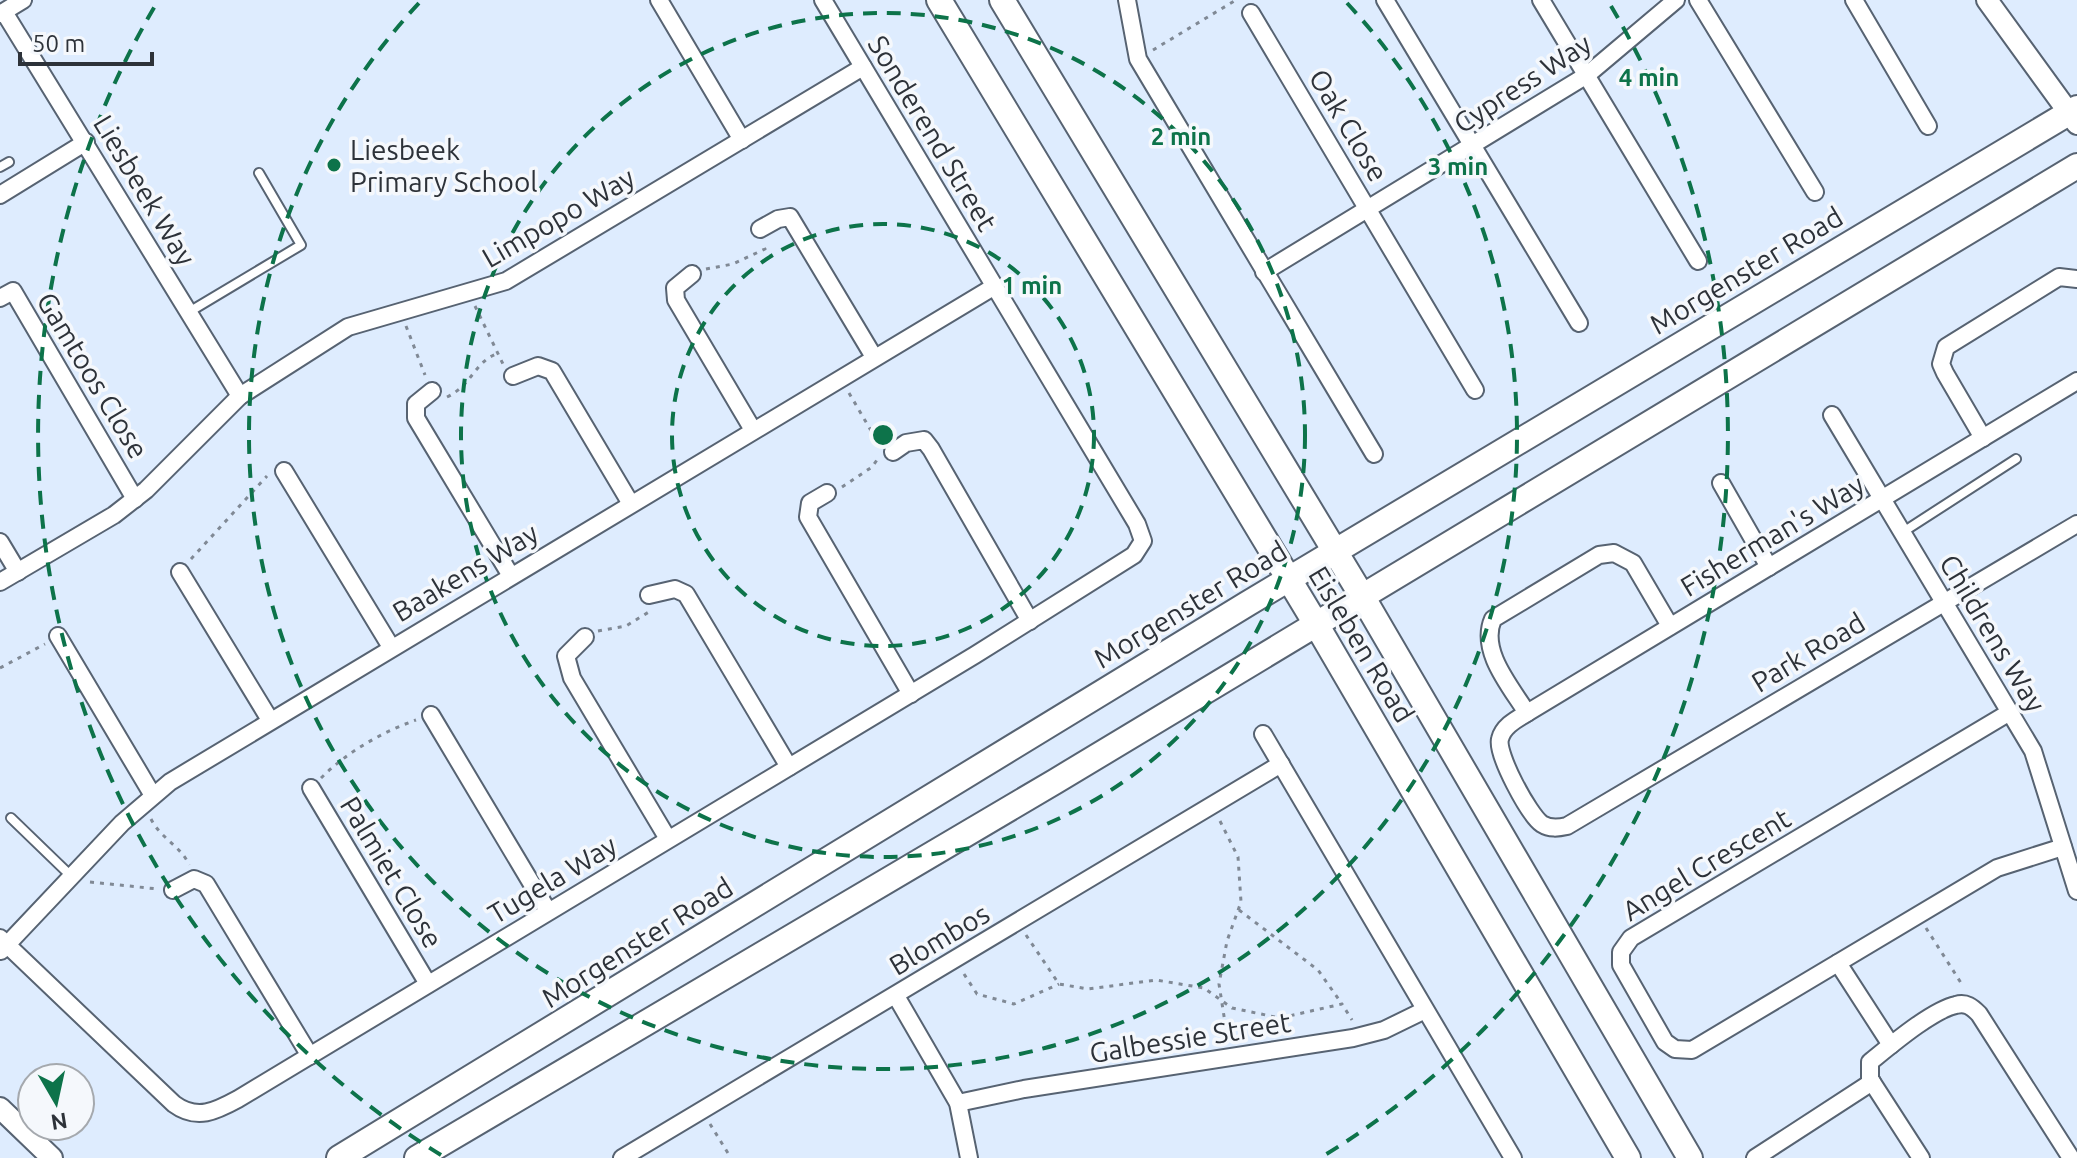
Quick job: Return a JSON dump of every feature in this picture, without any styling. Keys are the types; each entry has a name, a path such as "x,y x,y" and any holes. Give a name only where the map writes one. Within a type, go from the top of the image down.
{"main road":[{"name":"Eisleben Road","path":"939,0 1316,624 1628,1158"},
{"name":"Eisleben Road","path":"1002,0 1362,596 1690,1158"},
{"name":"Morgenster Road","path":"339,1158 1288,579 2074,115"},
{"path":"417,1158 1316,624 2077,166"}],"street":[{"path":"2,13 23,0"},
{"path":"659,0 742,140"},
{"name":"Sonderend Street","path":"823,0 1137,524 1143,541"},
{"path":"1127,0 1138,59 1374,454"},
{"path":"1385,0 1579,323"},
{"path":"1541,0 1698,261"},
{"name":"Cypress Way","path":"1264,272 1587,75 1676,0"},
{"path":"1698,0 1815,192"},
{"path":"1854,0 1928,126"},
{"path":"1987,0 2074,115"},
{"name":"Liesbeek Way","path":"2,13 86,142 240,396"},
{"name":"Oak Close","path":"1251,13 1475,390"},
{"name":"Limpopo Way","path":"0,582 135,499 240,396 348,327 470,294 506,281 863,67"},
{"path":"2,189 86,142"},
{"path":"760,229 778,219 790,217 874,357"},
{"path":"692,274 675,288 676,300 753,430"},
{"path":"1983,438 1941,364 1946,347 2059,277 2077,279"},
{"name":"Baakens Way","path":"2,945 152,794 391,647 995,286"},
{"name":"Gamtoos Close","path":"0,298 13,291 135,499"},
{"path":"513,376 538,366 552,371 631,504"},
{"name":"Fisherman's Way","path":"1500,739 1510,724 1527,713 2077,381"},
{"path":"432,391 416,404 416,418 511,576"},
{"name":"Childrens Way","path":"1832,415 2038,761 2077,891"},
{"path":"893,452 916,439 924,440 1030,621"},
{"path":"284,471 391,647"},
{"path":"1721,483 1769,567"},
{"path":"827,493 810,503 808,517 911,694"},
{"name":"Park Road","path":"1500,739 1502,758 1537,819 1551,828 1567,826 2077,524"},
{"name":"Tugela Way","path":"2,945 185,1111 201,1114 217,1110 1124,564 1143,541"},
{"path":"0,542 18,572"},
{"path":"1527,713 1492,654 1488,638 1493,619 1607,552 1628,558 1670,626"},
{"path":"180,572 270,720"},
{"path":"649,595 675,589 686,594 789,767"},
{"path":"58,636 152,794"},
{"path":"585,637 566,656 572,678 668,839"},
{"name":"Angel Crescent","path":"2010,712 1631,938 1623,947 1620,959 1624,971 1665,1042 1687,1051 1997,868 2063,847"},
{"path":"431,715 548,911"},
{"path":"1263,734 1511,1158"},
{"name":"Blombos","path":"622,1158 1281,764"},
{"name":"Palmiet Close","path":"311,788 428,984"},
{"path":"173,890 194,879 206,884 310,1056"},
{"path":"1838,963 1891,1045"},
{"path":"896,996 958,1103 969,1158"},
{"path":"1921,1158 1872,1082 1868,1071 1870,1062 1891,1045 1957,1004 1971,1006 1979,1014 2071,1158"},
{"name":"Galbessie Street","path":"958,1103 1362,1036 1425,1010"},
{"path":"1755,1158 1872,1082"},
{"path":"0,1108 52,1158"}],"lane":[{"path":"0,167 9,162"},
{"path":"188,312 301,245 259,173"},
{"path":"1902,533 2016,459"},
{"path":"11,818 74,873"}],"path":[{"path":"1138,59 1236,0"},
{"path":"692,274 733,264 765,249 755,232 760,229"},
{"path":"470,294 496,354 513,376"},
{"path":"400,311 432,391 441,387 447,398 465,388 485,358 496,354"},
{"path":"827,493 862,475 879,456 880,446 840,378"},
{"path":"180,572 277,465 284,471"},
{"path":"585,637 626,626 653,613 649,595"},
{"path":"0,668 58,636"},
{"path":"311,788 335,764 393,728 431,715"},
{"path":"139,805 148,812 167,842 186,857 194,879"},
{"path":"1213,806 1238,857 1238,909 1227,941 1219,984 1225,1002 1230,1057"},
{"path":"74,873 86,882 173,890"},
{"path":"1238,909 1318,970 1362,1036"},
{"path":"1918,915 1963,987 1957,1004"},
{"path":"1014,924 1026,935 1059,984"},
{"path":"955,960 977,994 1014,1004 1059,984 1088,989 1156,980 1204,988 1232,1008 1280,1018 1342,1004"},
{"path":"702,1110 731,1158"}],"place":[{"name":"Liesbeek Primary School","path":"334,165"}]}
